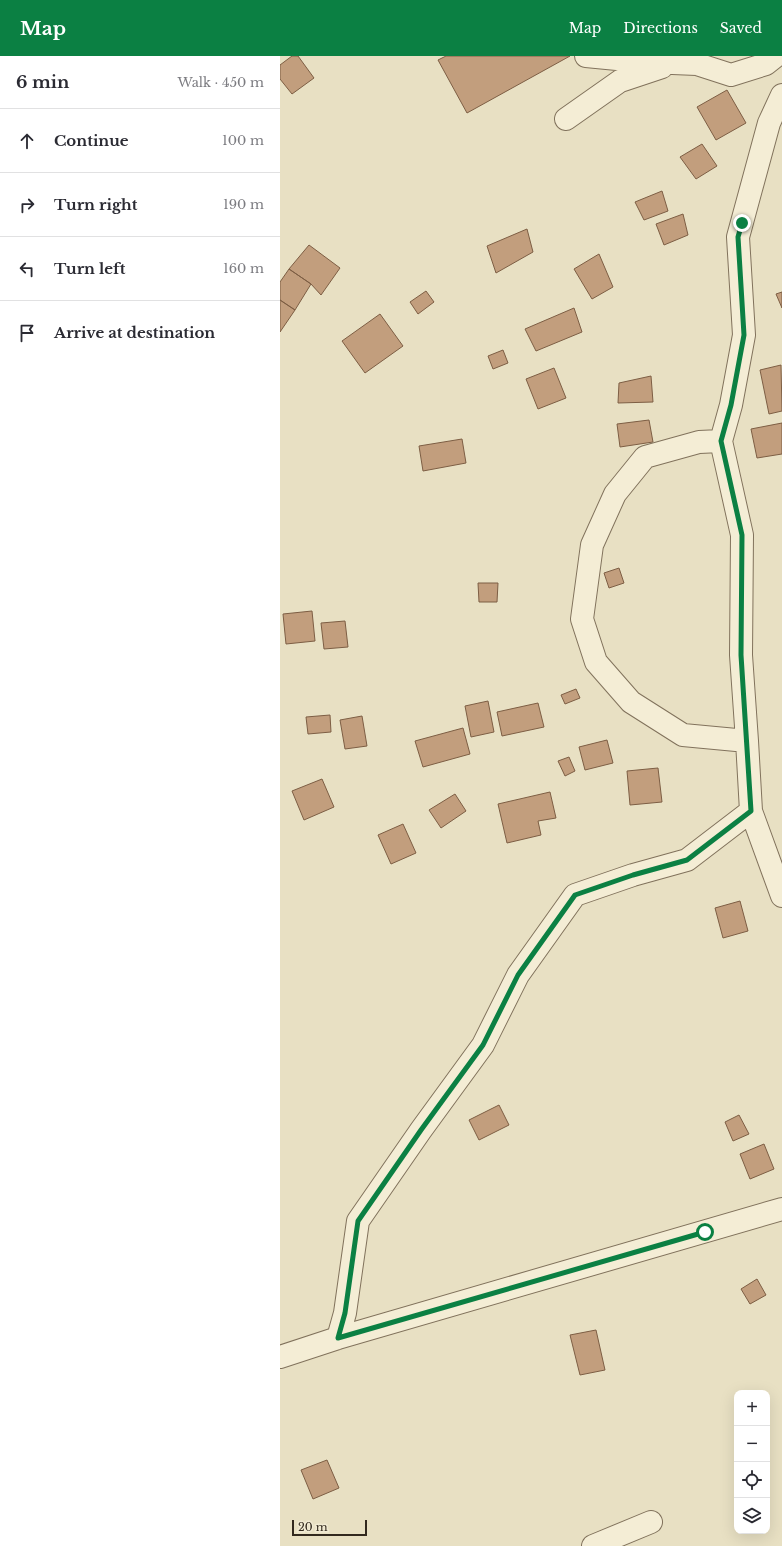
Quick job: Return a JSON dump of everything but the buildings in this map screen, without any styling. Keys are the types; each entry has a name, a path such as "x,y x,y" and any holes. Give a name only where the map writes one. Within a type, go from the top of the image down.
{"street":[{"path":"586,56 697,64 730,75 766,64 776,56"},
{"path":"566,119 620,81 673,63"},
{"path":"782,95 769,123 738,237 744,335 731,405 721,441 742,535 741,655 751,811 782,896"},
{"path":"721,441 698,442 645,457 615,494 592,545 582,619 596,662 631,702 683,735 746,741"},
{"path":"338,1338 345,1313 358,1221 421,1130 483,1045 518,975 575,895 633,875 687,860 751,811"},
{"path":"280,1357 338,1338 782,1209"},
{"path":"593,1546 651,1522"}],"route":[{"path":"705,1232 338,1338 345,1313 358,1221 421,1130 483,1045 518,975 575,895 633,875 687,860 751,811 741,655 742,535 721,441 731,405 744,335 738,237 742,223"}]}
